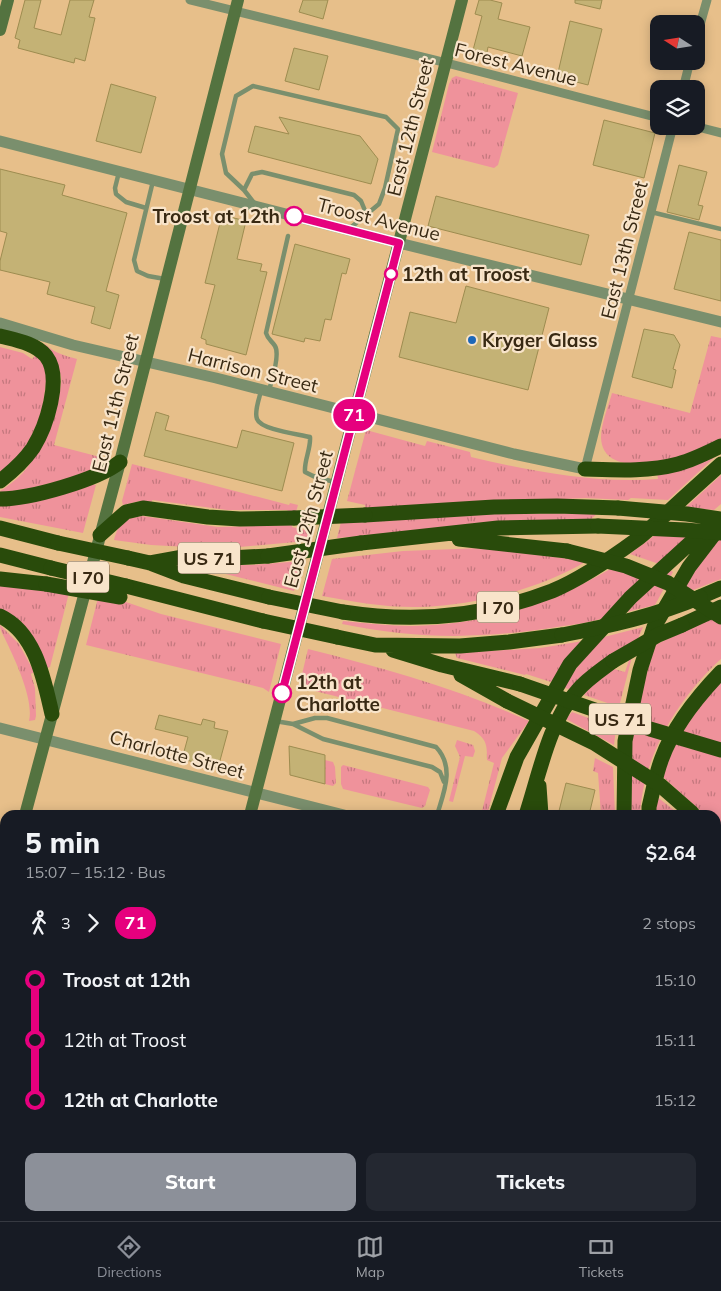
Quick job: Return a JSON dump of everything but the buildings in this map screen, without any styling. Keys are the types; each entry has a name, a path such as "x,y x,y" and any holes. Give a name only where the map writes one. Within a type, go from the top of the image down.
{"highway":[{"path":"0,336 31,345 46,356 53,373 52,398 44,424 32,448 16,469 0,481"},
{"path":"585,470 629,470 679,464 721,446"},
{"path":"0,499 16,499 49,491 102,473 120,462"},
{"name":"I 70","path":"0,528 150,563 184,576 269,597 343,612 366,616 450,617 485,611 553,590 592,570 638,539 721,464"},
{"path":"100,535 126,512 143,508 224,518 294,518 557,506 618,508 721,519"},
{"path":"498,810 516,758 570,664 631,597 721,515"},
{"path":"624,810 625,741 640,670 654,627 689,567 721,524"},
{"name":"US 71","path":"150,563 183,557 211,559 268,556 361,542 498,528 598,526 721,533"},
{"path":"422,536 567,551 626,566 668,583 721,617"},
{"name":"I 70","path":"0,555 51,568 123,592 153,594 375,645 460,646 562,635 622,623 674,607 721,588"},
{"path":"0,579 123,592"},
{"path":"528,810 549,741 561,713 577,691 613,661 658,635 721,607"},
{"path":"0,616 21,632 30,645 42,675 52,714"},
{"name":"US 71","path":"375,645 442,665 520,684 650,729 721,750"},
{"path":"442,665 507,701 594,743 660,785 688,810"},
{"path":"649,810 662,758 679,723 705,689 721,672"},
{"path":"539,777 541,810"}],"main road":[{"path":"0,30 8,0"},
{"name":"East 12th Street","path":"251,810 462,0"},
{"name":"East 11th Street","path":"26,810 120,462 188,188 236,6"}],"street":[{"name":"Forest Avenue","path":"190,0 236,6 650,116"},
{"path":"702,15 706,0"},
{"path":"705,129 721,133"},
{"name":"East 13th Street","path":"585,470 672,135"},
{"name":"Troost Avenue","path":"0,141 399,243 721,322"},
{"name":"Harrison Street","path":"0,323 73,345 585,470"},
{"name":"Charlotte Street","path":"0,728 46,738 324,810"}],"lane":[{"path":"256,206 244,190 226,173 222,154 236,96 253,86 386,117 398,129 385,188 379,204 348,230"},
{"path":"120,171 115,188 116,194 126,202 146,208"},
{"path":"244,190 252,174 262,172 354,195 361,201 366,213"},
{"path":"153,179 134,260 137,271 148,276 166,279"},
{"path":"651,212 721,229"},
{"path":"288,236 266,333 267,339 275,346 277,353 256,417 258,422 267,427 310,437 304,466 305,472 337,483"},
{"path":"293,724 315,718 327,718 436,747 447,763 447,776 438,810"},
{"path":"275,721 293,724 323,739 432,767 442,776 445,786"}],"green space":[{"path":"456,76 518,93 498,165 494,168 432,152 449,84 452,78"},
{"path":"711,336 721,338 721,439 703,449 659,462 627,463 614,459 605,451 601,438 603,421 612,393 690,413"},
{"path":"45,344 56,352 77,359 54,445 104,458 99,467 86,474 0,496 0,491 10,485 33,459 56,406 61,376 56,364 44,346"},
{"path":"0,347 23,353 32,359 36,355 45,367 47,375 42,412 26,449 0,474"},
{"path":"366,430 425,446 427,441 470,452 471,457 494,462 564,475 611,480 658,479 657,472 716,456 668,500 585,498 365,509 365,505 347,501"},
{"path":"132,464 289,505 290,503 298,505 296,512 289,512 287,510 227,510 152,500 152,502 140,501 123,505 122,501"},
{"path":"721,475 721,504 714,510 686,507"},
{"path":"89,484 96,485 83,533 0,517 0,505"},
{"path":"598,513 591,519 337,538 341,522 471,514"},
{"path":"142,516 218,527 292,525 292,527 310,531 307,541 229,548 151,545 114,540 123,523 131,518"},
{"path":"655,535 687,537 659,564 630,554"},
{"path":"721,536 721,579 678,596 693,571"},
{"path":"482,548 587,561 549,580 507,594 442,606 384,606 322,596 332,559 403,551"},
{"path":"302,561 294,591 193,566 250,565"},
{"path":"612,568 645,578 622,603 607,616 599,620 507,633 452,636 398,633 342,624 343,621 386,625 438,625 490,617 541,602 589,581"},
{"path":"670,570 673,572 655,605 623,613"},
{"path":"0,583 69,593 50,667 47,668 0,610"},
{"path":"98,598 126,602 161,614 281,644 269,692 263,688 86,645"},
{"path":"721,614 721,659 705,674 677,710 656,750 648,771 641,810 631,810 632,734 643,685 655,645"},
{"path":"0,625 19,644 34,672 31,674 35,688 35,720 29,721 30,712 27,692"},
{"path":"643,627 638,639 572,690 562,687 600,638"},
{"path":"583,641 551,682 526,674 457,658 455,653 540,648"},
{"path":"308,649 448,689 529,721 502,758 488,810 482,810 494,763 487,760 484,740 474,731 299,687"},
{"path":"632,657 619,707 584,695 591,686 614,669 625,672"},
{"path":"721,679 721,810 699,810 662,776 682,729"},
{"path":"572,712 616,728 614,745 566,719"},
{"path":"457,740 473,745 475,751 473,757 465,756 453,802 449,801 460,757 455,746"},
{"path":"595,758 613,767 615,810 601,810 598,773 593,771"},
{"path":"325,760 333,762 335,767 336,783 333,786 325,784"},
{"path":"343,765 428,787 430,790 425,806 422,808 343,789 341,784 341,767"},
{"path":"656,796 674,810 655,810"}],"bus line":[{"name":"71","path":"282,693 399,243 294,216"}],"place":[{"name":"Troost at 12th","path":"294,216"},
{"name":"12th at Troost","path":"391,274"},
{"name":"Kryger Glass","path":"472,340"},
{"name":"12th at Charlotte","path":"282,693"}]}
